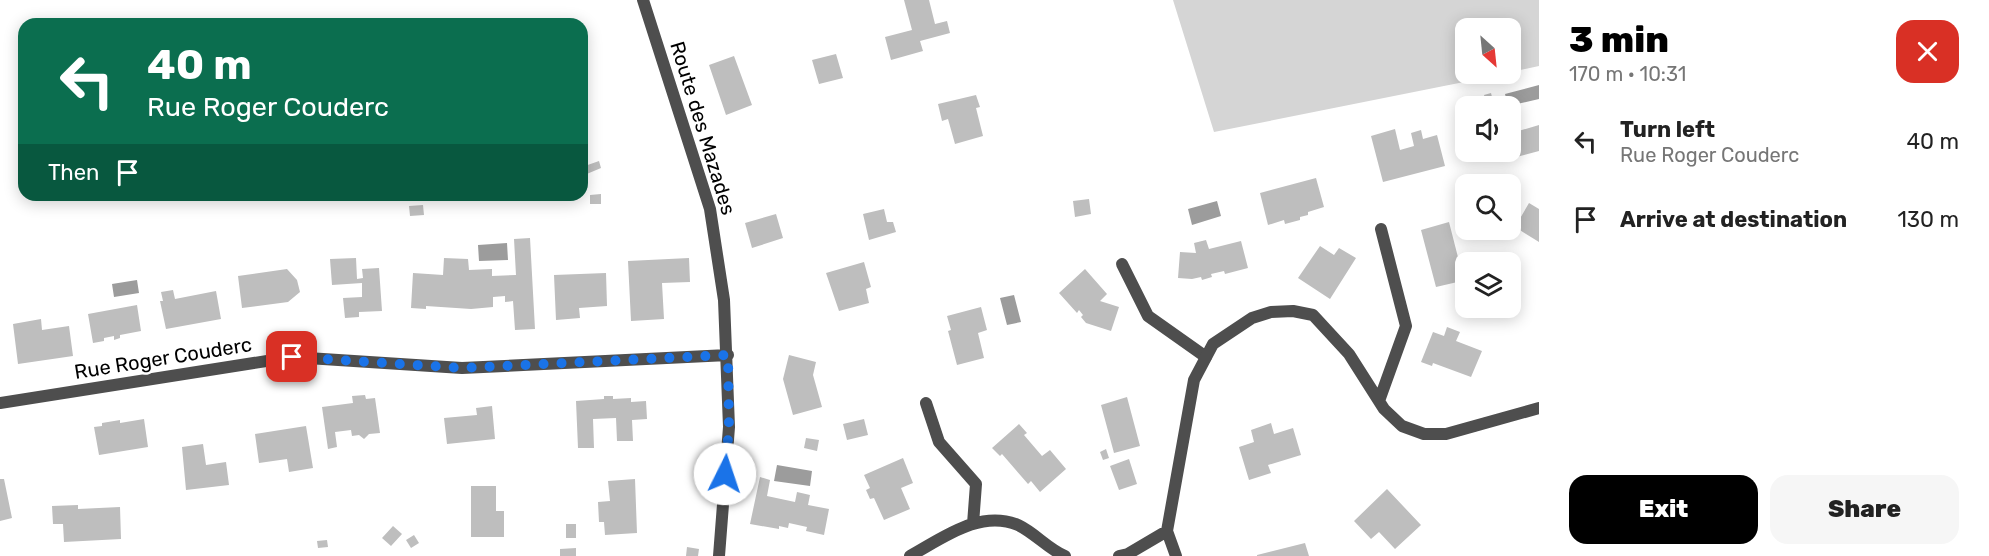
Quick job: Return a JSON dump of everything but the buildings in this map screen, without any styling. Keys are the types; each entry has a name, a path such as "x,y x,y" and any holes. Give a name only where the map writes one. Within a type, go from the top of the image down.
{"street":[{"name":"Route des Mazades","path":"643,0 710,209 724,300 728,355 729,427 719,556"},
{"path":"1379,401 1406,326 1381,229"},
{"path":"1122,264 1148,316 1206,357"},
{"path":"1176,556 1167,531 1194,380 1213,344 1252,318 1271,312 1293,311 1313,315 1349,354 1384,409 1402,426 1424,434 1446,434 1539,408"},
{"name":"Rue Roger Couderc","path":"0,403 292,357 462,368 728,355"},
{"path":"926,403 939,442 976,484 973,524"},
{"path":"910,556 961,527 990,520 1018,525 1065,556"},
{"path":"1119,556 1128,554 1167,531"}],"shaded area":[{"path":"1173,0 1539,0 1539,66 1521,70 1521,18 1455,18 1455,84 1214,132"},
{"path":"1539,85 1539,99 1521,103 1521,96 1506,96 1505,94"},
{"path":"1217,201 1221,216 1192,225 1188,209"},
{"path":"507,243 508,260 479,261 478,245"},
{"path":"137,280 139,293 114,297 112,284"},
{"path":"1014,295 1021,322 1007,325 1000,298"},
{"path":"777,465 812,471 810,486 774,481"}],"route":[{"path":"292,357 462,368 728,355 729,427 725,474"}]}
